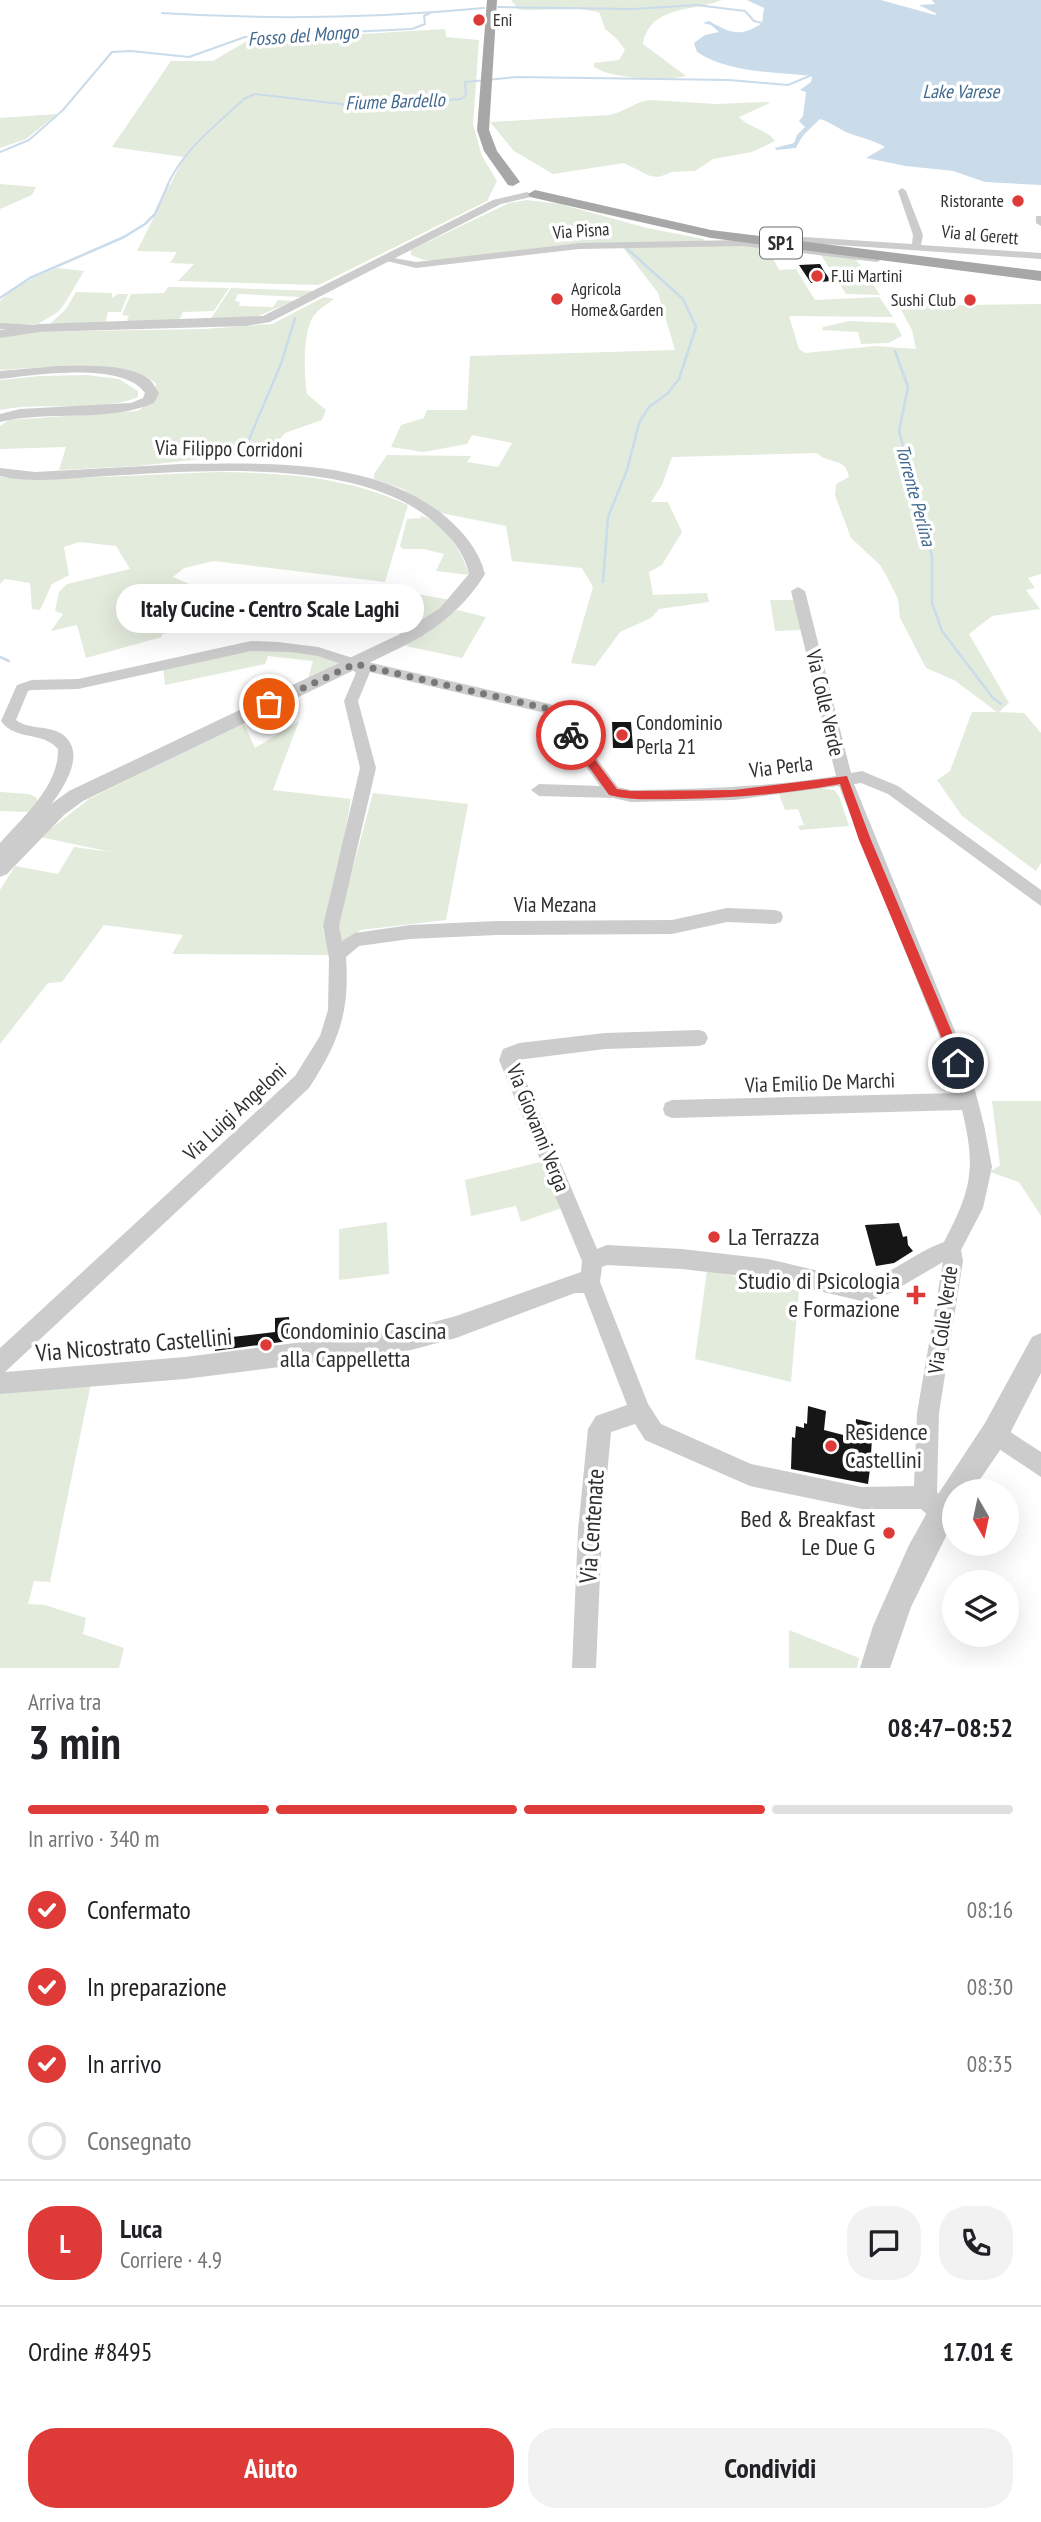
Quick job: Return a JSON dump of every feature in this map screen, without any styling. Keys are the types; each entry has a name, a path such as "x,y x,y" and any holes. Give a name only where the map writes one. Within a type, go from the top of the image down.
{"main road":[{"path":"492,0 483,130 496,162 511,185 530,179"},
{"name":"SP1","path":"488,146 513,170 545,183 537,192"},
{"name":"SP1","path":"511,185 516,193 537,192 619,214 711,234 804,243 1041,276"}],"street":[{"path":"497,202 511,185"},
{"name":"Via al Gerett","path":"902,191 918,235 916,246"},
{"path":"0,326 39,328 256,321 275,315 497,202 537,192"},
{"name":"Via Pisna","path":"383,259 406,265 579,246 742,243 921,265"},
{"name":"Via al Gerett","path":"804,243 916,246 1041,256"},
{"path":"399,251 422,264"},
{"path":"0,334 39,328"},
{"path":"0,375 58,369 96,370 135,378 147,384 152,391 149,401 133,407 20,413 0,418"},
{"name":"Via Filippo Corridoni","path":"0,472 35,476 257,468 365,481 394,490 418,503 441,521 463,542 474,558 477,574 468,590 435,622 355,664 76,796 57,810 0,869"},
{"name":"Via Colle Verde","path":"798,591 844,779 865,840 958,1063 982,1167 974,1208 951,1249 953,1261 928,1413 942,1488"},
{"path":"0,862 1,853 48,799 67,759 64,743 59,739 23,731 8,721 22,688 32,685 78,684 251,646 327,653 355,664 545,708 555,713 613,792"},
{"name":"Via Luigi Angeloni","path":"0,1363 302,1082 323,1052 338,1014 338,954 330,937 331,926 368,768 351,701 363,672 355,664"},
{"name":"Via Perla","path":"539,790 613,792 631,796 734,794 796,788 862,777 892,790 1041,899"},
{"name":"Via Mezana","path":"338,954 355,940 411,932 496,928 672,927 727,915 775,917"},
{"name":"Via Giovanni Verga","path":"590,1282 592,1261 508,1060 509,1055 519,1051 605,1041 699,1038"},
{"name":"Via Emilio De Marchi","path":"673,1109 968,1101"},
{"path":"592,1261 607,1255 694,1260 768,1269 866,1292 883,1286 928,1258 951,1249"},
{"path":"590,1282 640,1411 653,1432 750,1475 862,1498 942,1499"},
{"name":"Via Nicostrato Castellini","path":"0,1383 158,1371 411,1339 456,1327 575,1283 590,1282"},
{"path":"959,1479 995,1433 1041,1346"},
{"name":"Via Centenate","path":"584,1668 590,1530 599,1429 604,1424 640,1411"},
{"path":"995,1433 1041,1466"},
{"path":"875,1668 891,1623 942,1504"}],"shaded area":[{"path":"511,0 722,0 674,12 654,22 647,31 643,44 686,76 653,79 613,74 594,67 594,63 619,60 625,50 605,29 599,12 580,9 523,10 518,9"},
{"path":"445,29 446,37 479,40 473,124 482,156 497,181 487,201 319,285 178,281 194,264 170,263 177,252 137,251 184,157 112,147 171,61 213,61 247,41"},
{"path":"650,100 716,104 767,102 770,103 739,117 775,141 752,152 713,159 695,171 672,172 659,177 650,176 624,163 553,174 514,151 490,122 609,115"},
{"path":"57,114 26,139 0,148 0,118"},
{"path":"0,184 36,187 32,195 0,209"},
{"path":"527,200 560,204 704,241 569,244 438,260 424,260 411,255 411,250 509,203"},
{"path":"738,245 768,248 779,270 796,269 815,300 879,297 893,317 789,316 799,349 805,353 876,346 916,349 912,330 899,306 1041,304 1041,574 1028,578 1035,588 1026,590 1040,609 992,616 969,634 1009,703 999,712 1024,713 1041,733 1041,863 1036,871 962,816 937,780 950,771 972,712 997,712 954,680 926,668 900,618 898,599 887,577 880,565 851,538 835,495 836,484 849,477 847,470 840,463 817,453 672,457 662,485 651,502 668,502 682,532 662,565 649,572 653,595 707,593 709,602 659,609 651,618 620,632 595,666 571,663 593,587 582,568 512,561 506,526 436,512 403,489 374,479 374,474 387,455 471,456 467,462 498,467 512,443 472,435 467,444 423,452 391,447 401,425 424,418 427,410 467,410 470,356 675,350 658,293 622,246"},
{"path":"821,255 855,258 880,295 846,294"},
{"path":"58,268 84,271 58,312 38,324 0,324 0,301 6,295"},
{"path":"168,287 229,288 214,311 183,312 178,322 130,322 127,320 129,316 122,315 131,294 164,293"},
{"path":"231,288 314,291 301,297 238,294 235,301 240,302 239,306 273,307 278,300 293,301 254,318 210,320"},
{"path":"76,292 112,293 112,298 118,294 128,294 121,312 108,312 105,324 50,324 66,309"},
{"path":"324,297 334,299 311,320 306,340 305,364 307,394 326,410 322,420 285,433 264,458 245,459 239,455 137,466 59,470 66,447 0,449 0,426 9,420 137,411 151,400 156,384 144,376 105,368 82,366 0,370 0,338 28,332 204,329 272,324"},
{"path":"849,321 895,323 902,336 888,343 861,344 858,332 822,330 823,327"},
{"path":"87,375 119,379 138,391 138,397 104,405 34,406 0,410 0,380"},
{"path":"217,472 291,475 338,482 408,505 385,582 214,561 184,568 173,577 196,587 206,626 162,634 162,637 86,658 77,625 51,631 63,614 55,611 59,592 67,584 130,569 116,546 79,542 64,547 69,575 52,584 40,610 32,609 30,583 5,579 0,584 0,477 54,479"},
{"path":"420,515 437,525 451,539 469,575 436,571 444,554 423,549 403,549 400,546 407,519 421,518"},
{"path":"198,588 236,605 247,613 206,621"},
{"path":"345,591 380,598 366,612 376,616 360,628 314,616 318,610 330,612"},
{"path":"402,591 450,600 423,623 400,608"},
{"path":"770,600 796,600 801,630 775,631"},
{"path":"457,610 486,617 462,658 406,646"},
{"path":"255,647 301,650 340,662 308,679 313,661 268,656 265,664 165,685 163,668"},
{"path":"299,721 273,790 351,799 331,912 323,930 330,955 172,954 183,935 104,925 62,982 48,983 0,1044 0,890 15,866 58,874 74,847 111,852 40,837 89,799 243,722 255,748"},
{"path":"820,788 834,790 839,796 849,826 800,830 798,826 804,825 798,809 785,810 779,794"},
{"path":"0,792 29,794 37,798 37,804 28,812 0,811"},
{"path":"373,793 468,804 446,920 361,930 347,940 338,940 337,927"},
{"path":"992,1101 1041,1101 1041,1216 1019,1182 990,1172 1000,1165"},
{"path":"544,1161 562,1208 521,1222 516,1206 471,1216 465,1180"},
{"path":"387,1222 389,1274 339,1280 339,1229"},
{"path":"707,1270 799,1291 791,1382 695,1359"},
{"path":"91,1383 50,1582 34,1581 28,1604 45,1605 86,1618 83,1634 124,1648 119,1668 0,1668 0,1390"},
{"path":"789,1630 859,1658 857,1668 789,1668"}],"water":[{"name":"Lake Varese","path":"747,0 881,0 935,15 937,14 919,5 935,4 932,0 1041,0 1041,185 985,182 953,171 866,158 885,147 820,119 804,135 796,148 776,150 775,148 794,143 805,127 799,121 803,116 806,92 800,90 811,82 812,76 738,68 697,52 694,43 705,35 719,32 711,25 703,23 709,21 736,32 748,31 762,23 764,8"}],"building":[{"name":"F.lli Martini","path":"820,264 831,281 811,283 799,265"},
{"name":"Condominio Perla 21","path":"612,722 631,722 633,748 613,748"},
{"path":"899,1223 903,1237 907,1236 908,1245 913,1251 894,1263 876,1266 865,1225"},
{"path":"289,1317 290,1330 317,1327 317,1337 215,1351 215,1339 275,1332 275,1318"},
{"name":"Residence Castellini","path":"808,1406 826,1411 824,1430 855,1438 856,1419 873,1423 871,1454 876,1455 875,1470 870,1469 868,1484 791,1469 792,1437 795,1438 796,1426 804,1428 804,1423 807,1424"}],"waterway":[{"name":"Fosso del Mongo","path":"498,7 633,9 696,5 745,11 754,21 762,23"},
{"path":"162,13 323,17 484,8"},
{"name":"Fosso del Mongo","path":"0,152 29,140 63,110 112,52 131,51 189,57 245,37 412,29 425,24 424,16 430,13"},
{"name":"Fiume Bardello","path":"167,186 182,161 201,139 244,99 255,94 358,106 461,99 466,95 465,82 517,77 729,80 788,85 812,75"},
{"name":"Fiume Bardello","path":"0,298 30,278 124,237 145,224 155,214 168,185"},
{"path":"603,582 608,517 627,470 639,423 649,407 667,394 679,379 696,327 683,299 624,246"},
{"path":"247,444 281,364 295,318"},
{"name":"Torrente Perlina","path":"895,351 908,387 899,431 932,556 932,603 942,631 993,698 1001,704"},
{"path":"0,657 9,661"}],"way so far":[{"path":"269,704 355,664 545,708 555,713 571,735"}],"place":[{"name":"Eni","path":"479,20"},
{"name":"Ristorante","path":"1018,201"},
{"name":"F.lli Martini","path":"817,276"},
{"name":"Agricola Home&Garden","path":"557,299"},
{"name":"Sushi Club","path":"970,300"},
{"name":"Italy Cucine - Centro Scale Laghi","path":"269,704"},
{"name":"Condominio Perla 21","path":"622,735"},
{"name":"La Terrazza","path":"714,1237"},
{"name":"Studio di Psicologia e Formazione","path":"916,1295"},
{"name":"Condominio Cascina alla Cappelletta","path":"266,1345"},
{"name":"Residence Castellini","path":"831,1446"},
{"name":"Bed & Breakfast Le Due G","path":"889,1533"}],"route":[{"path":"571,735 613,792 631,796 734,794 796,788 844,779 865,840 958,1063"}]}
